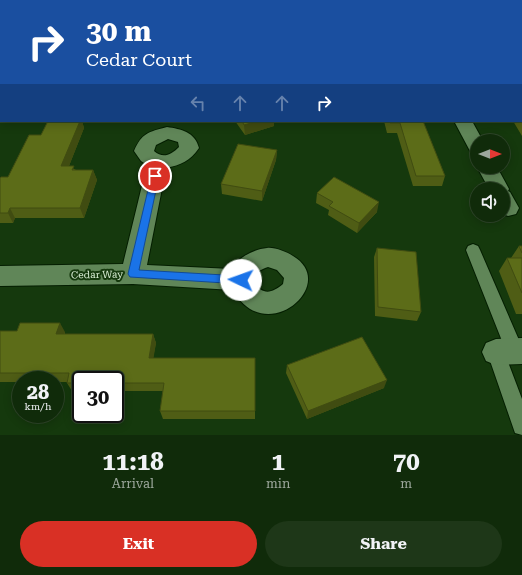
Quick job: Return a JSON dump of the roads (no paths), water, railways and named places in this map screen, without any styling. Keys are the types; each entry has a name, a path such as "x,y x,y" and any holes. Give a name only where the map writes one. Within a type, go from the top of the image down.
{"street":[{"path":"464,122 470,134"},
{"path":"133,274 158,161"},
{"name":"Cedar Way","path":"0,276 133,274 241,280"}],"lane":[{"path":"473,250 511,351 522,426"}]}
